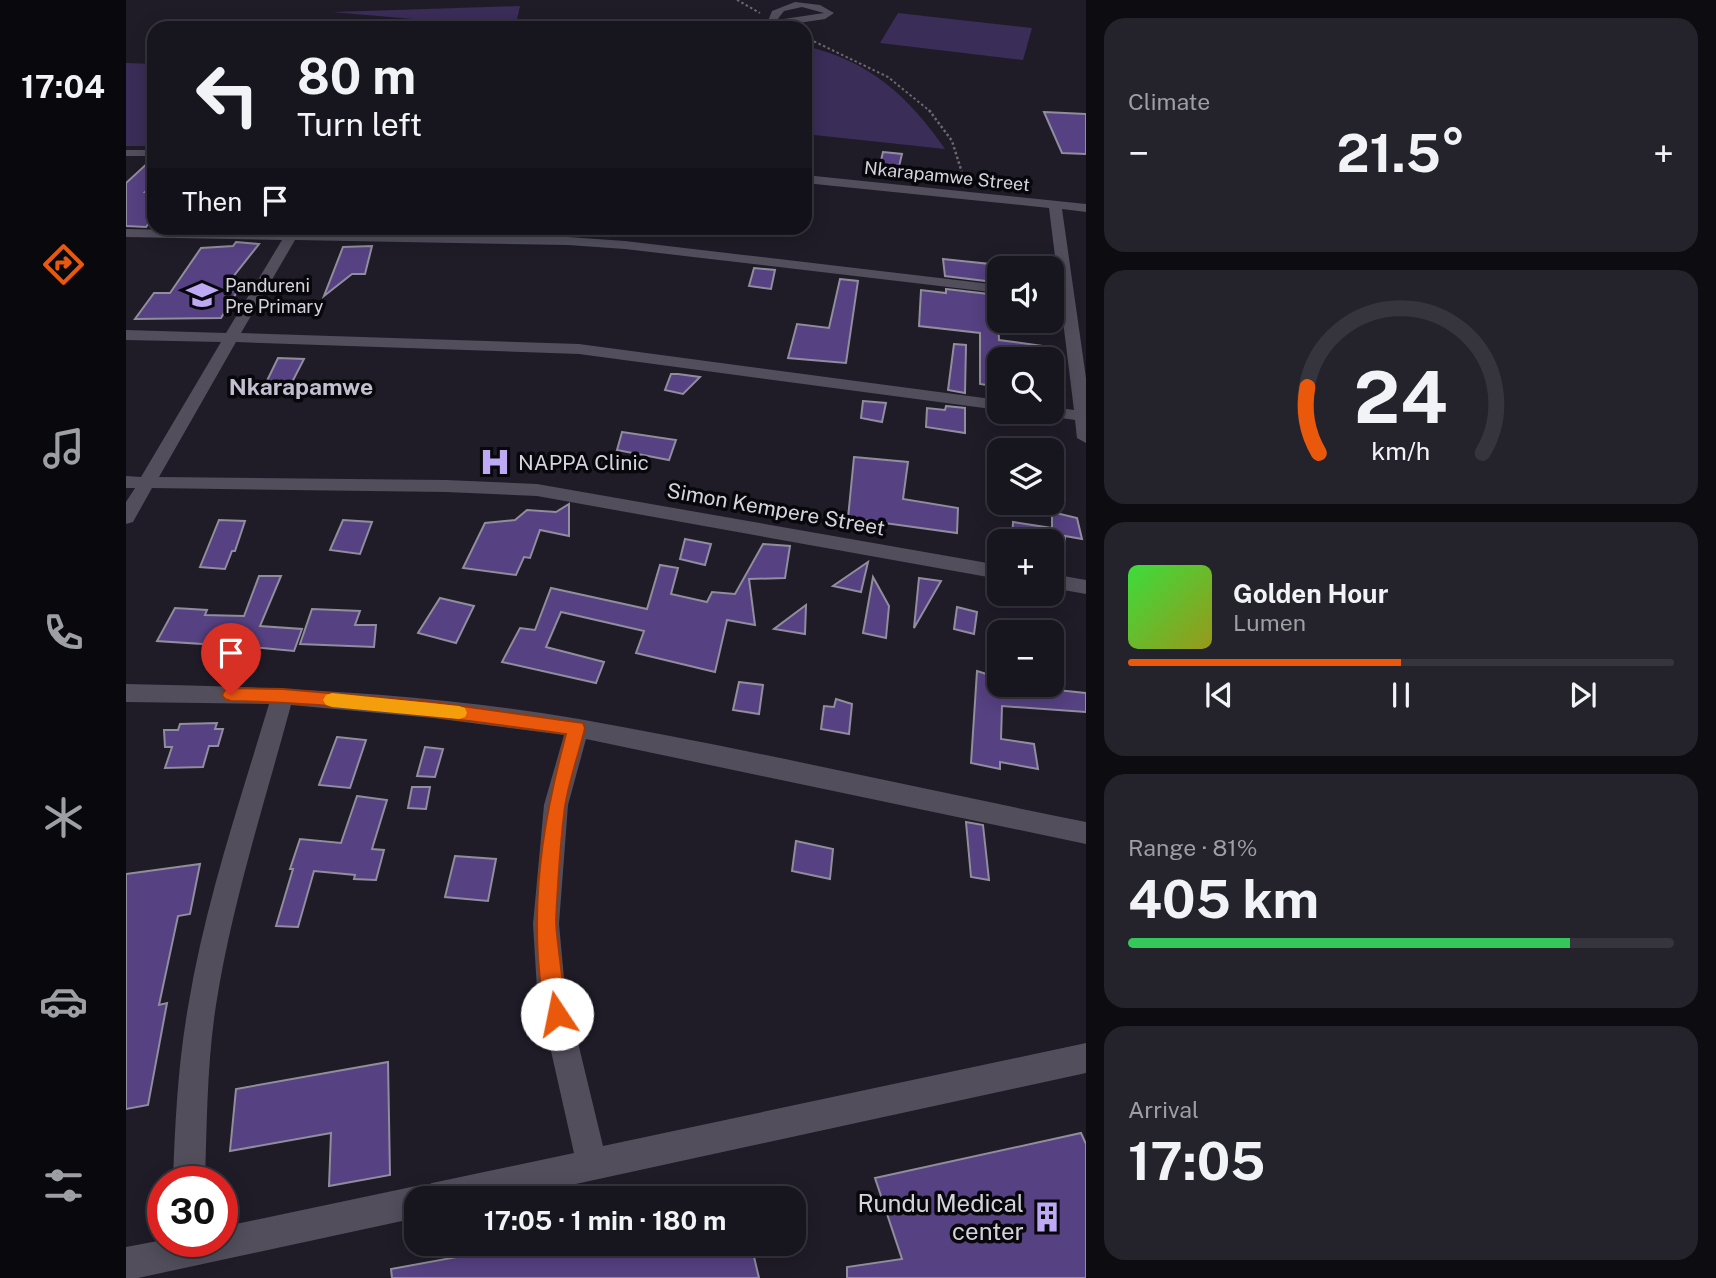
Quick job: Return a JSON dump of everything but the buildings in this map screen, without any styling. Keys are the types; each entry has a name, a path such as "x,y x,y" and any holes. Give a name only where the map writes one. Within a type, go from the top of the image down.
{"street":[{"path":"772,21 775,13 790,5 813,5 830,13 795,21"},
{"path":"126,153 147,153"},
{"name":"Nkarapamwe Street","path":"812,180 1086,208"},
{"path":"1055,205 1057,256"},
{"path":"126,233 147,233"},
{"path":"126,518 290,235"},
{"path":"384,235 625,245 987,288"},
{"path":"1064,321 1086,438"},
{"path":"126,335 579,349 987,403"},
{"path":"1064,413 1083,416"},
{"name":"Simon Kempere Street","path":"126,482 446,485 537,490 987,570"},
{"path":"1064,583 1086,587"},
{"path":"126,693 283,696 433,709 576,728 1086,833"},
{"path":"190,1166 201,1008 213,943 283,696"},
{"path":"576,728 556,804 546,924 551,989 592,1165"},
{"path":"493,1186 1086,1058"},
{"path":"238,1236 404,1204"},
{"path":"126,1264 150,1257"}],"path":[{"path":"812,40 886,75 899,83 930,112 952,141 970,196"}],"shaded area":[{"path":"520,6 517,21 435,21 332,12"},
{"path":"898,13 1032,28 1023,60 880,43"},
{"path":"812,48 849,61 886,83 917,113 945,149 812,135"},
{"path":"126,63 147,64 147,146 126,146"}],"slow traffic":[{"path":"332,700 459,713"}],"place":[{"name":"Pandureni Pre Primary","path":"202,295"},
{"name":"NAPPA Clinic","path":"495,462"},
{"name":"Rundu Medical center","path":"1047,1217"}],"district":[{"name":"Nkarapamwe","path":"301,386"}],"route":[{"path":"231,695 283,696 433,709 576,728 556,804 550,858 546,924 551,989 557,1014"}]}
